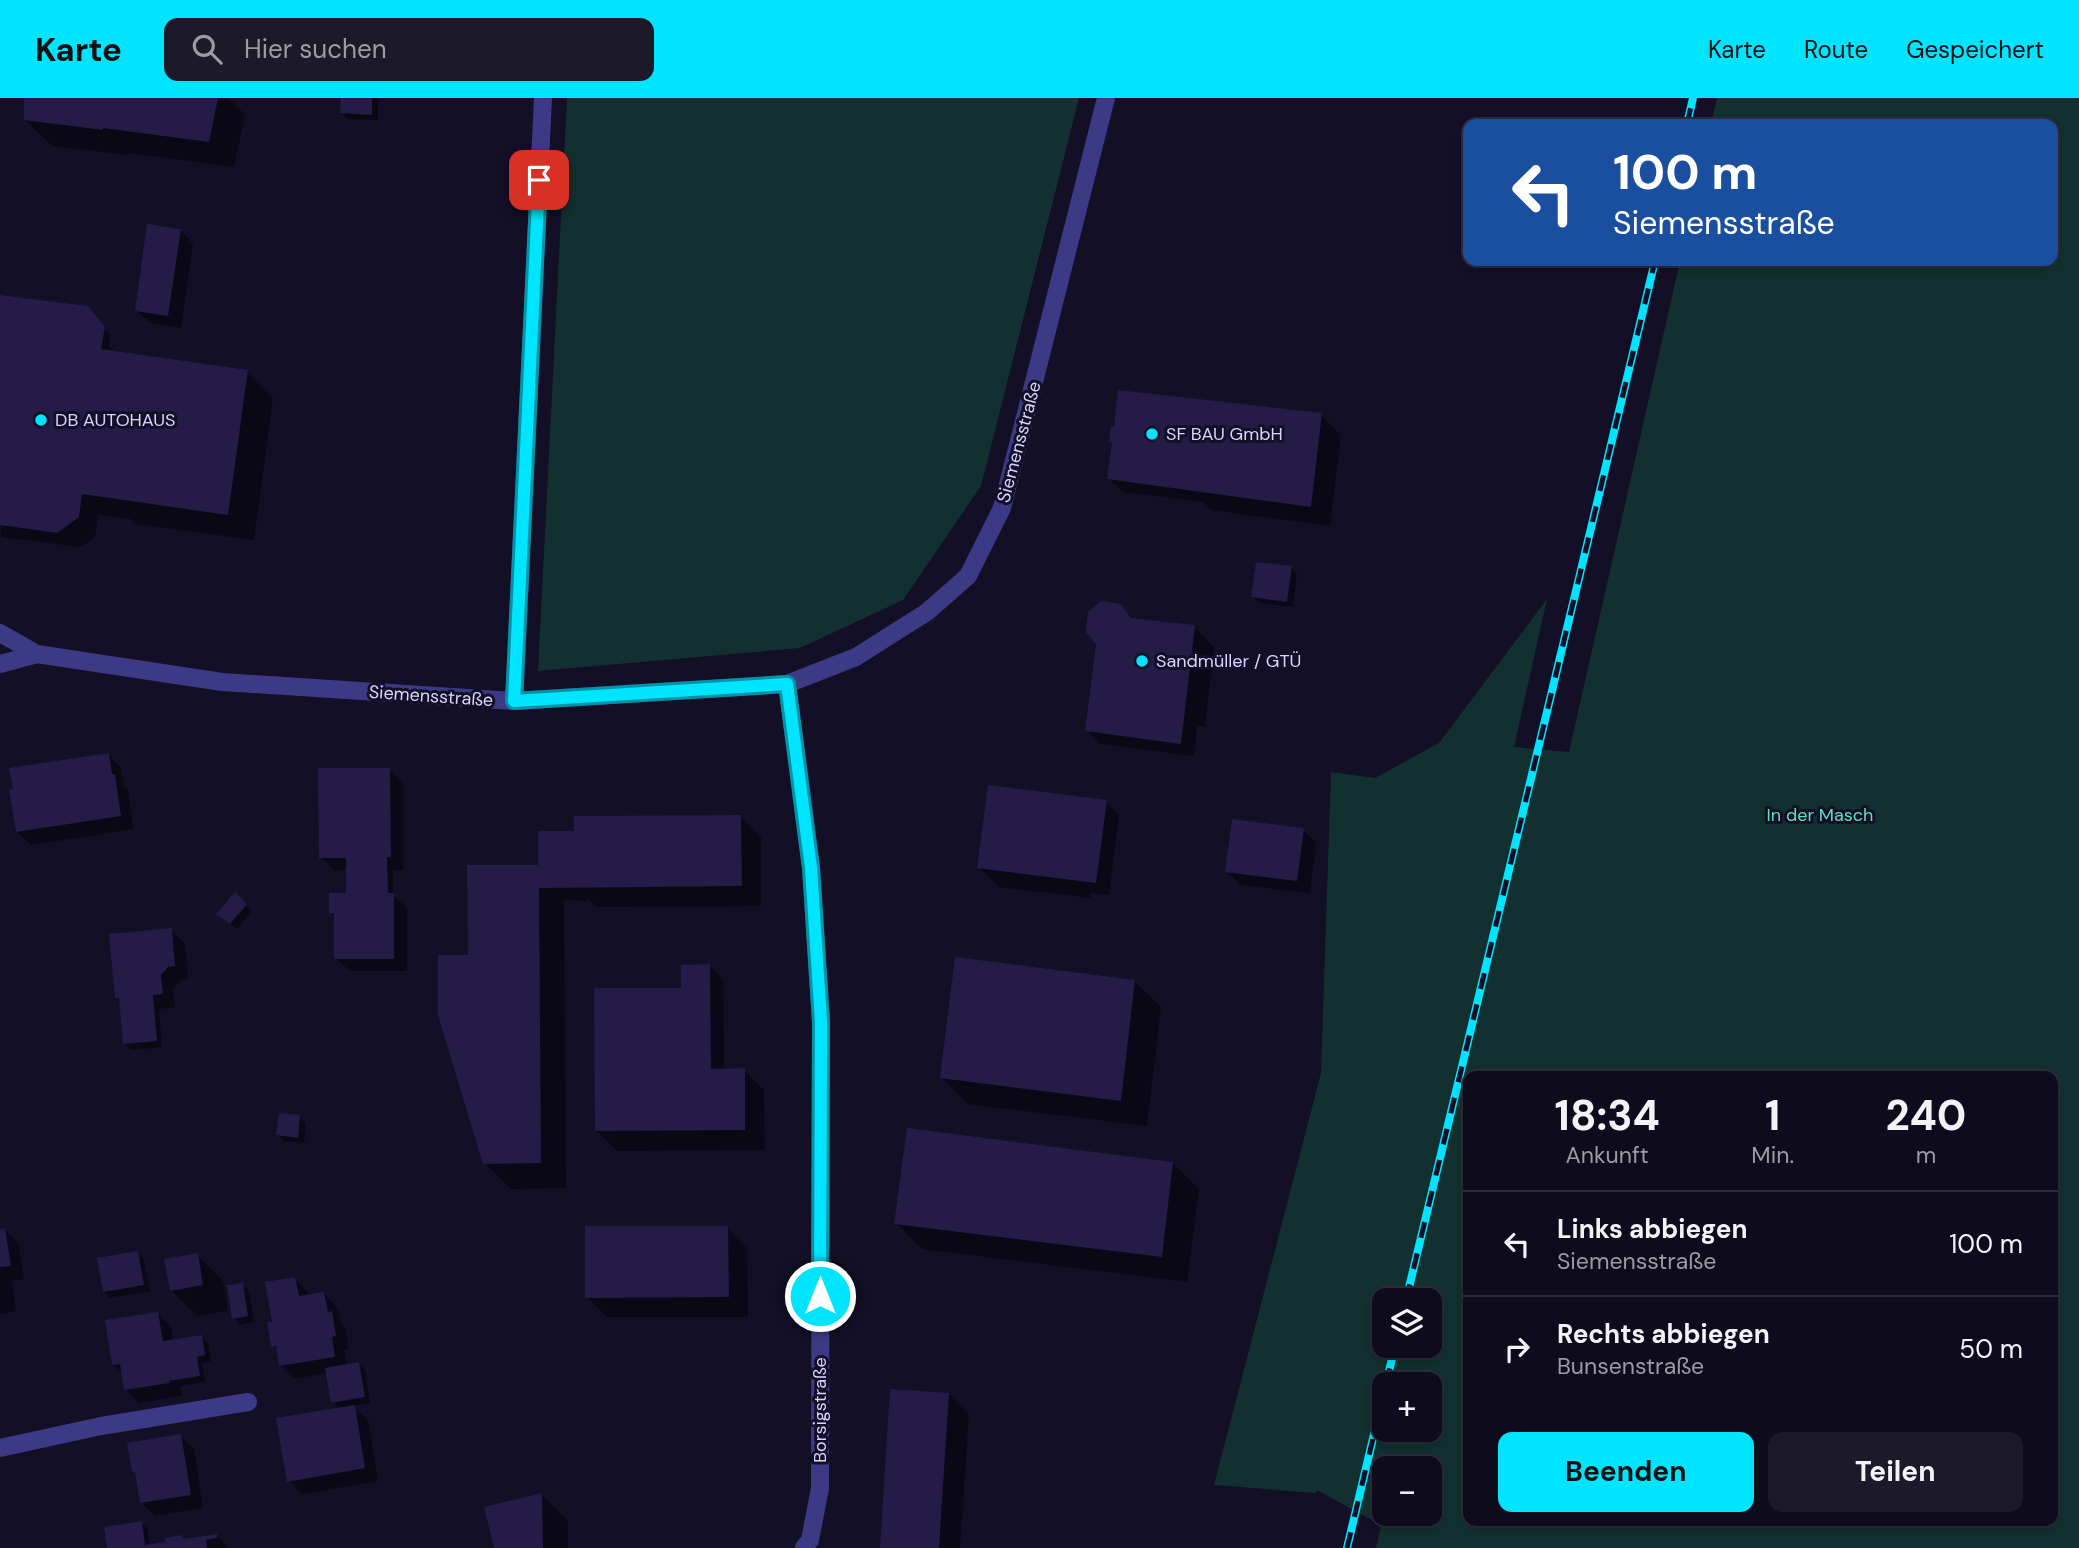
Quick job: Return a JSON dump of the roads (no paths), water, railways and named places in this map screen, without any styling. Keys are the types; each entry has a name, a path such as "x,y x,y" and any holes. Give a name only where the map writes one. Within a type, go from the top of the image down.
{"street":[{"path":"514,701 543,98"},
{"name":"Siemensstraße","path":"0,633 37,654 222,682 514,701 787,684 856,657 927,612 968,576 1002,508 1105,98"},
{"name":"Siemensstraße","path":"0,664 37,654"},
{"name":"Borsigstraße","path":"787,684 811,868 821,1022 820,1488 810,1540 804,1548"},
{"path":"0,1448 101,1426 248,1402"}],"railway":[{"path":"1688,119 1693,98"},
{"path":"1409,1288 1654,266"},
{"path":"1389,1372 1392,1358"},
{"path":"1347,1548 1372,1442"}],"place":[{"name":"DB AUTOHAUS","path":"41,420"},
{"name":"SF BAU GmbH","path":"1152,434"},
{"name":"Sandmüller / GTÜ","path":"1142,661"}],"park label":[{"name":"In der Masch","path":"1820,815"}]}
